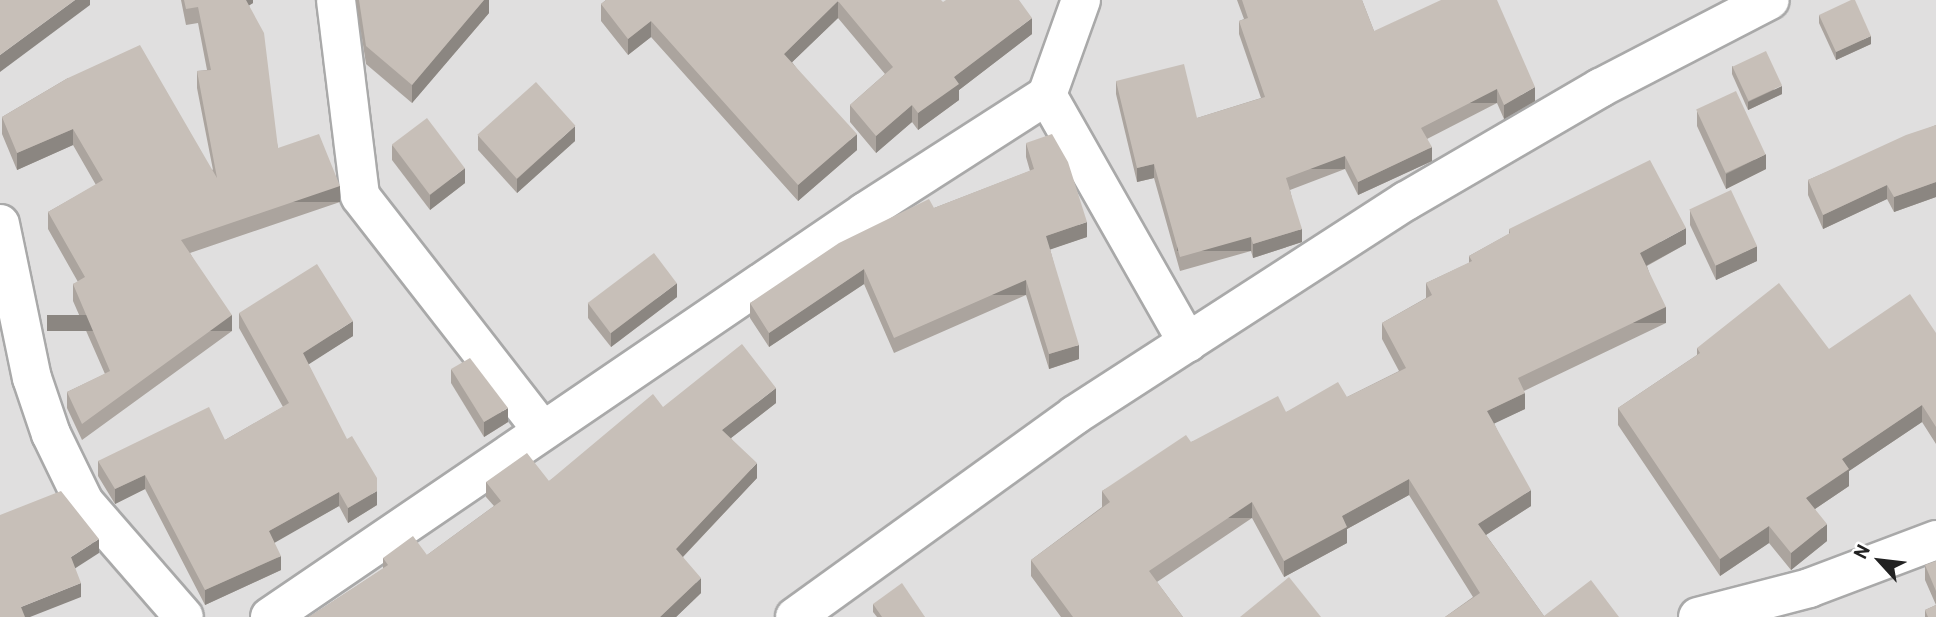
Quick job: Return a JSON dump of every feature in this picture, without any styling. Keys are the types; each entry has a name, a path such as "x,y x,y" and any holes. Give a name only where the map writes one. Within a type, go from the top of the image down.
{"street":[{"path":"336,0 360,196 542,430"},
{"path":"270,617 542,430 1047,95 1081,0"},
{"path":"795,617 1075,415 1406,201 1600,88 1770,0"},
{"path":"1047,95 1188,343"},
{"path":"0,224 32,377 51,434 84,502 184,617"},
{"path":"1698,617 1809,588 1936,540"}],"shaded area":[{"path":"0,0 1936,0 1936,617 0,617"}],"building":[{"path":"0,0 75,0 0,55"},
{"path":"184,0 246,0 264,33 278,148 319,134 340,186 181,240 232,315 82,424 67,392 110,371 73,284 85,277 48,212 103,180 73,129 17,153 2,117 68,78 140,45 217,178 197,71 211,70 198,7 186,9"},
{"path":"359,0 484,0 412,85 366,46"},
{"path":"606,0 1019,0 1032,18 954,77 959,84 918,113 912,105 876,136 850,105 893,67 838,1 784,54 857,134 798,185 651,21 628,39 601,4"},
{"path":"1242,0 1362,0 1374,31 1441,0 1497,0 1535,87 1504,105 1497,89 1421,128 1432,147 1358,182 1345,156 1286,178 1302,229 1253,244 1251,237 1180,257 1154,164 1137,168 1116,81 1184,64 1197,118 1265,97 1239,21 1248,18"},
{"path":"1855,0 1871,36 1836,52 1819,15"},
{"path":"1766,51 1782,85 1749,101 1732,67"},
{"path":"536,82 575,126 517,179 477,135"},
{"path":"1736,91 1766,154 1726,173 1696,110"},
{"path":"427,118 465,168 430,195 392,144"},
{"path":"1936,125 1936,182 1894,197 1887,185 1823,215 1808,180 1906,135"},
{"path":"1052,134 1068,162 1087,222 1046,236 1079,345 1049,354 1026,280 894,338 864,269 769,333 750,303 839,243 929,199 934,208 1034,169 1026,143"},
{"path":"1650,160 1686,228 1640,253 1666,307 1518,378 1525,393 1487,411 1531,490 1478,524 1544,616 1591,580 1619,617 1445,617 1480,593 1409,479 1342,516 1347,527 1284,561 1252,502 1149,571 1183,617 1073,617 1031,560 1110,502 1102,491 1186,435 1191,442 1278,396 1286,412 1338,382 1347,397 1406,368 1382,323 1432,295 1426,283 1472,261 1469,256 1510,233 1509,229"},
{"path":"1731,190 1757,246 1716,266 1689,209"},
{"path":"654,253 677,283 611,333 588,303"},
{"path":"317,264 353,321 303,353 347,439 352,436 377,478 377,491 348,508 339,492 269,531 281,556 205,590 145,475 115,489 98,461 209,407 225,440 289,403 239,313"},
{"path":"1779,283 1829,349 1910,294 1936,333 1936,427 1922,405 1842,459 1849,469 1806,498 1827,524 1791,553 1769,526 1720,559 1618,408 1700,353 1697,348"},
{"path":"742,344 776,388 722,430 757,463 676,549 701,578 660,617 309,617 388,565 383,558 413,536 427,555 501,501 486,482 527,453 549,481 653,394 663,407"},
{"path":"470,358 508,408 484,422 451,369"},
{"path":"61,491 99,539 71,557 81,583 21,607 25,617 0,617 0,515"},
{"path":"1936,561 1936,591 1925,565"},
{"path":"1289,577 1321,617 1240,617"},
{"path":"902,583 925,617 882,617 873,604"},
{"path":"1936,605 1936,617 1928,617 1925,610"}]}
